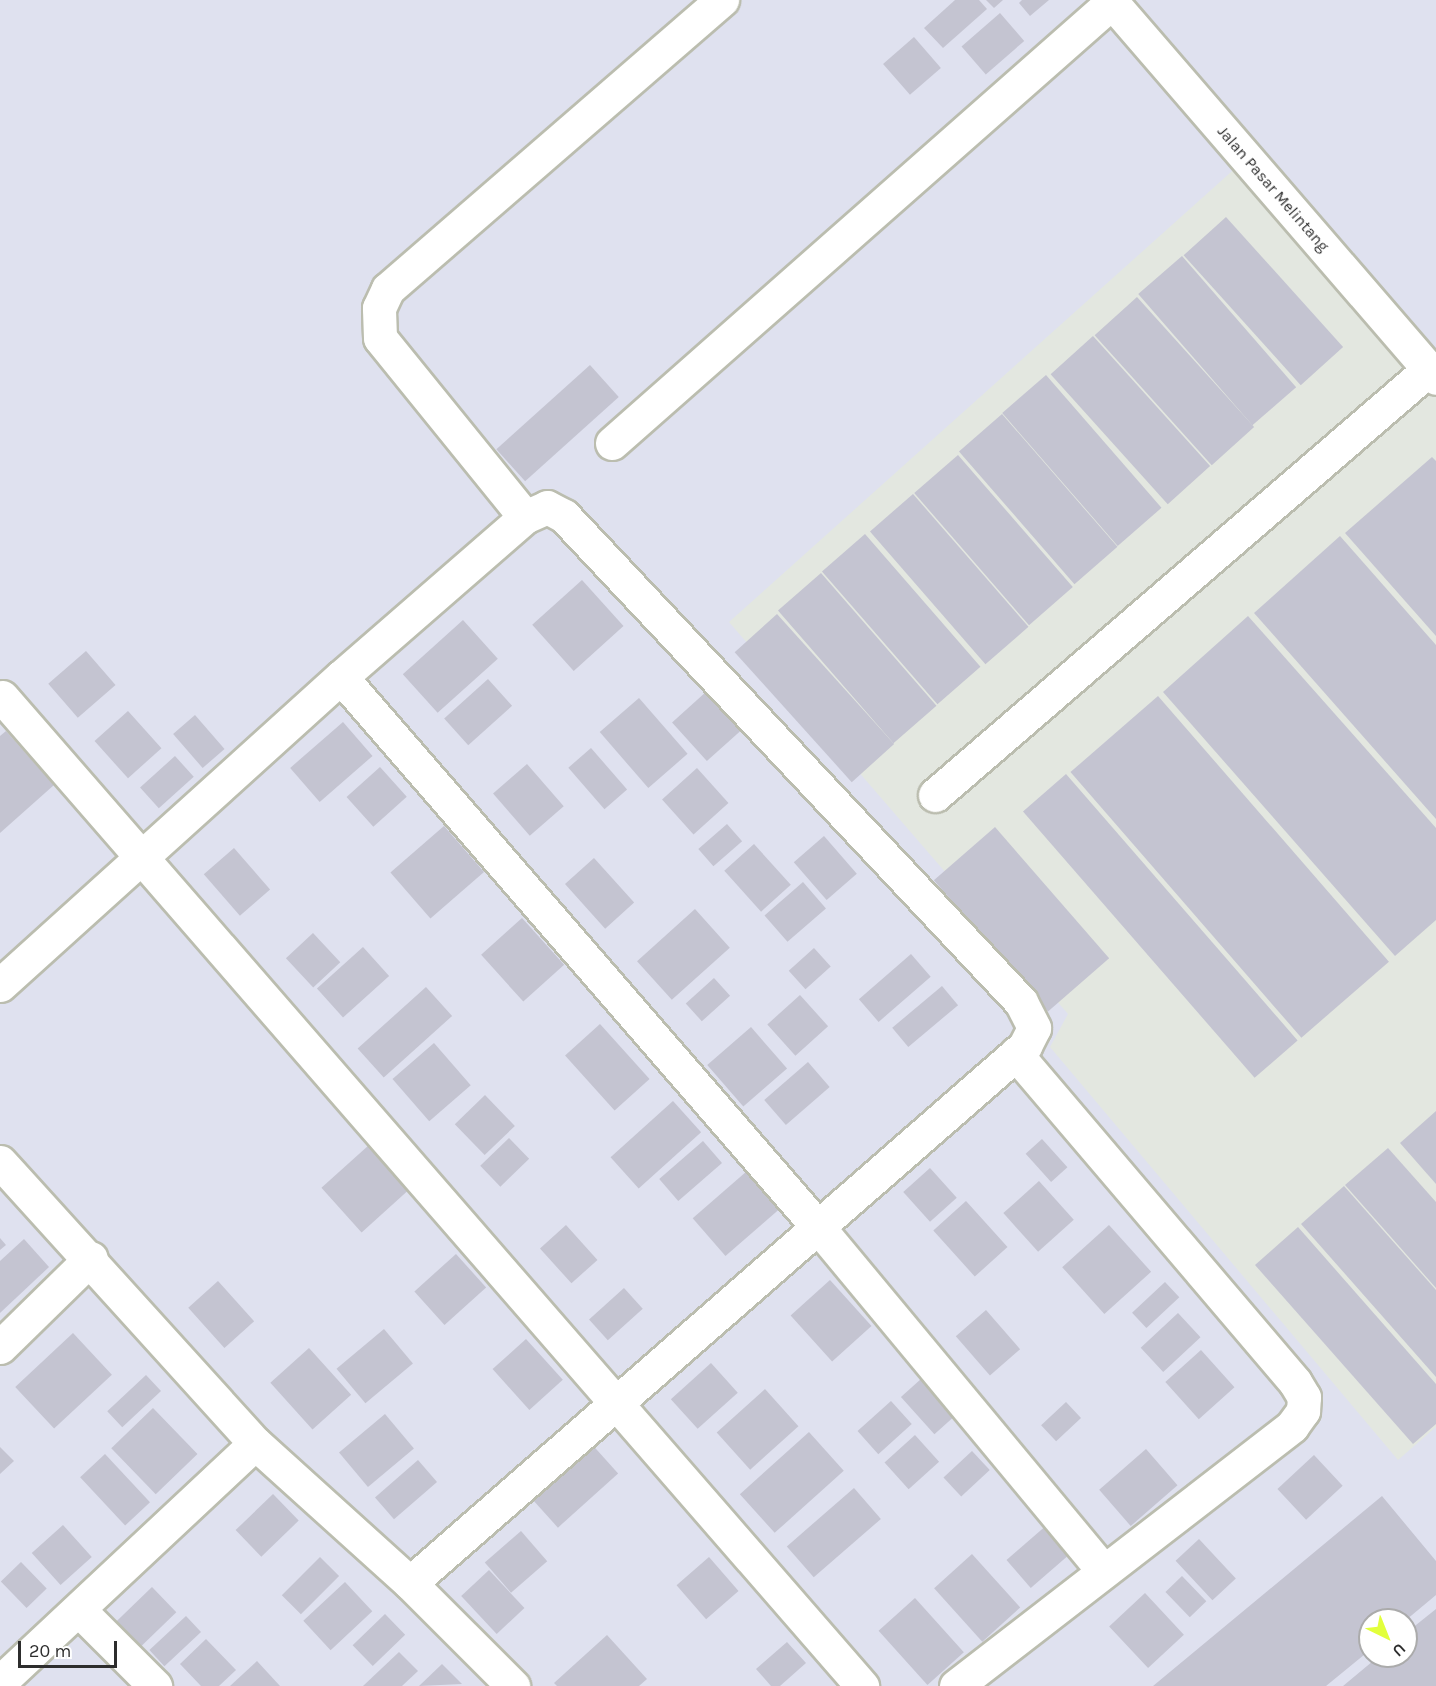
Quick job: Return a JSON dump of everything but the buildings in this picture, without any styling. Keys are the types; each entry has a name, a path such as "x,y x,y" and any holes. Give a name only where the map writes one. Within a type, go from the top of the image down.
{"street":[{"path":"525,517 380,338 379,308 388,289 722,0"},
{"path":"612,443 1111,1"},
{"name":"Jalan Pasar Melintang","path":"1111,1 1432,374"},
{"path":"935,795 1432,374"},
{"path":"0,985 140,855 341,677 525,517 547,507 564,516 1021,1002 1034,1029 1016,1054 410,1582"},
{"path":"341,677 818,1227 1103,1570"},
{"path":"2,697 618,1401 862,1686"},
{"path":"956,1686 1292,1426 1303,1411 1304,1397 1016,1054"},
{"path":"0,1162 91,1257 255,1443 410,1582 513,1686"},
{"path":"0,1347 91,1257"},
{"path":"0,1682 81,1612 255,1443"},
{"path":"81,1612 155,1686"}],"shaded area":[{"path":"1240,164 1436,389 1436,1427 1398,1460 1050,1047 1068,1014 729,622"}]}
